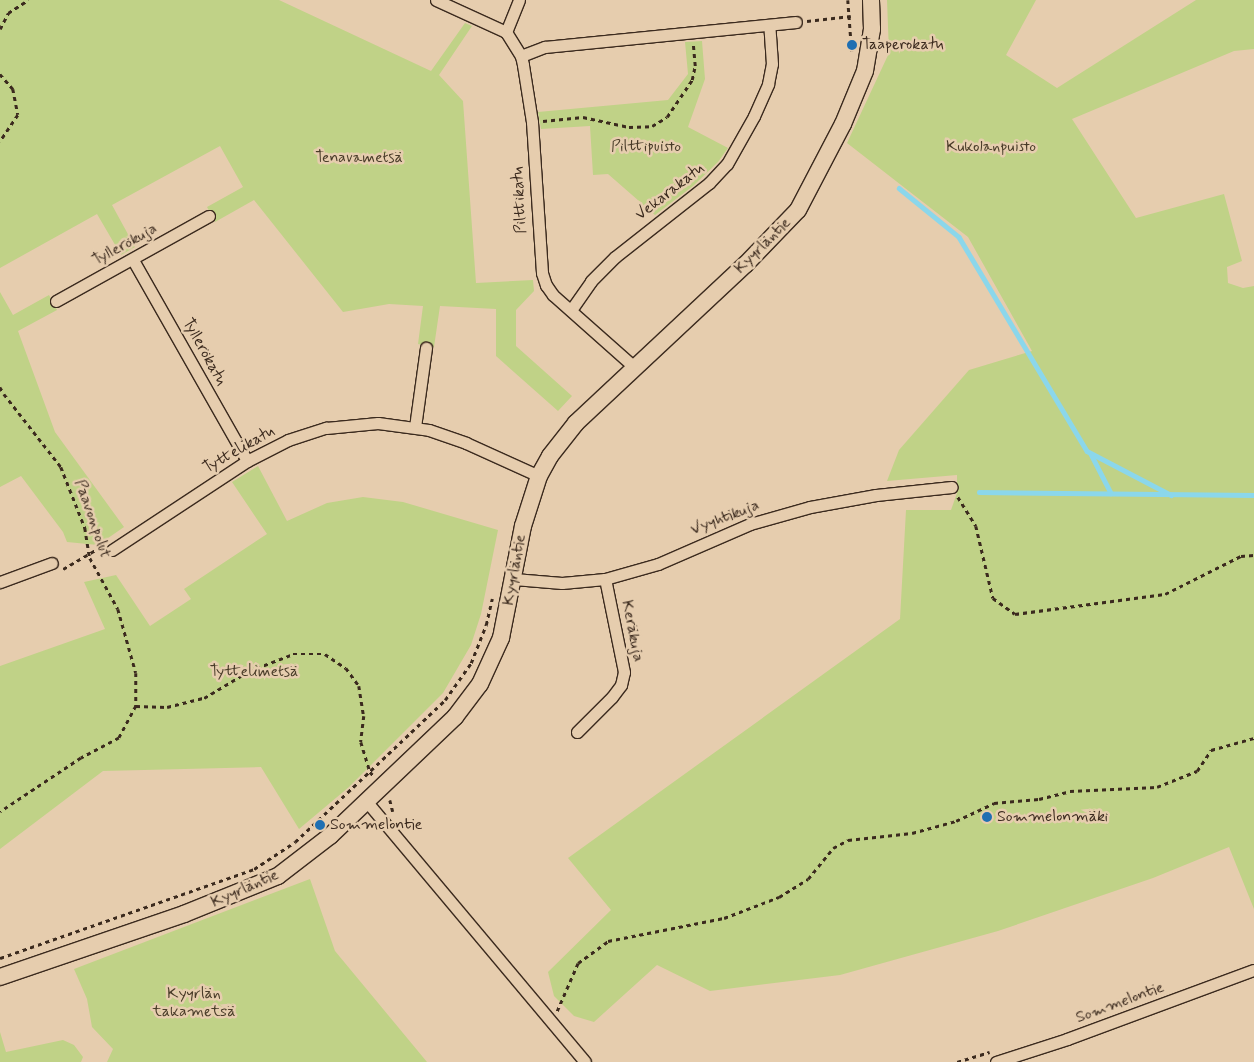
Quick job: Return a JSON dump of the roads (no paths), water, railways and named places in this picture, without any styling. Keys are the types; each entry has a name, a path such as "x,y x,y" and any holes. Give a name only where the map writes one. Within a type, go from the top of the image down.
{"street":[{"path":"436,0 506,32 519,0"},
{"name":"Kyyrläntie","path":"0,977 184,914 278,876 317,846 367,802 455,717 480,684 501,638 523,526 538,476 550,456 576,423 757,254 798,210 842,124 865,71 872,29 871,0"},
{"path":"522,56 545,47 796,22"},
{"name":"Vekarakatu","path":"571,310 591,281 615,257 709,183 727,164 754,116 768,84 772,64 769,25"},
{"name":"Pilttikatu","path":"506,32 522,56 532,122 542,273 549,290 634,367"},
{"name":"Tyllerökuja","path":"56,301 133,260 209,216"},
{"name":"Tyllerökatu","path":"133,260 247,461"},
{"path":"415,427 426,348"},
{"name":"Tyttelikatu","path":"112,550 247,461 288,440 326,428 378,423 415,427 446,435 538,476"},
{"name":"Vyyhtikuja","path":"514,579 562,583 606,579 658,564 750,524 810,507 876,495 952,487"},
{"path":"0,582 52,563"},
{"name":"Keräkuja","path":"577,732 612,697 621,685 624,672 606,579"},
{"path":"367,802 585,1062"},
{"name":"Sommelontie","path":"996,1062 1085,1033 1254,970"}],"waterway":[{"path":"899,188 959,237 1087,451 1171,495"},
{"path":"1091,454 1111,493"},
{"path":"979,492 1254,495"}],"place":[{"name":"Taaperokatu","path":"852,45"},
{"name":"Sommelonmäki","path":"987,817"},
{"name":"Sommelontie","path":"320,825"}],"park label":[{"name":"Pilttipuisto","path":"646,147"},
{"name":"Kukolanpuisto","path":"991,147"},
{"name":"Tenavametsä","path":"359,158"},
{"name":"Tyttelimetsä","path":"254,672"},
{"name":"Kyyrlän takametsä","path":"194,1003"}]}
